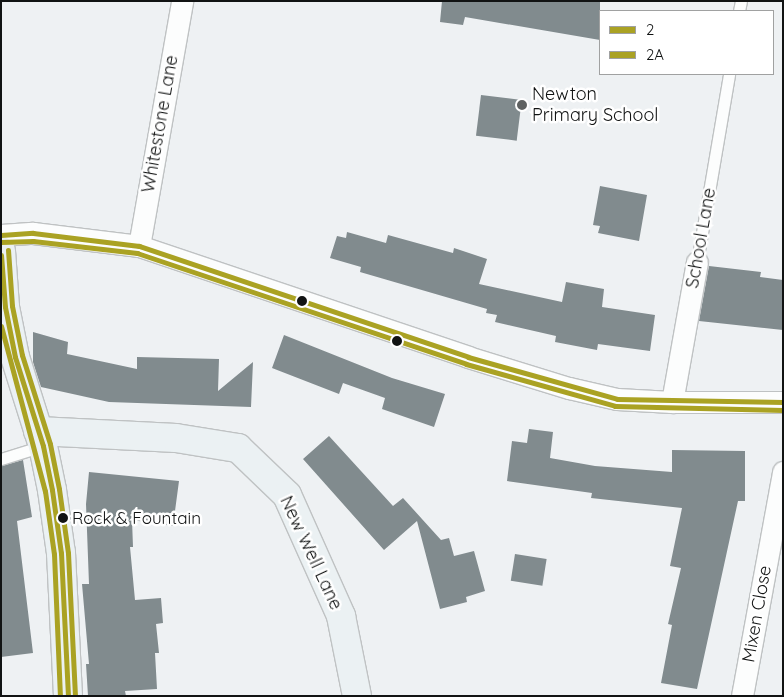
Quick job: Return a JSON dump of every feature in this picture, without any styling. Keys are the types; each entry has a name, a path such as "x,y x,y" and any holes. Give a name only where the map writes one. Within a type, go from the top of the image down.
{"street":[{"name":"Whitestone Lane","path":"139,246 182,1"},
{"path":"1,235 33,233 139,246 569,388 617,399 672,402 783,402"},
{"path":"1,251 3,307 15,357 40,439 60,552 68,696"},
{"name":"School Lane","path":"672,402 697,262"},
{"name":"New Well Lane","path":"40,439 176,438 238,448 287,495 341,616 357,696"},
{"name":"Mixen Close","path":"742,696 783,472"}],"lane":[{"name":"School Lane","path":"697,262 729,75"},
{"path":"1,459 40,439"}],"building":[{"path":"442,1 600,1 599,40 465,17 463,25 440,22"},
{"path":"481,95 522,100 517,141 476,136"},
{"path":"600,186 647,195 639,241 598,233 600,226 593,225"},
{"path":"347,232 386,243 388,235 453,253 454,248 487,259 479,284 562,302 566,282 604,289 602,307 655,315 650,351 598,344 597,350 555,342 556,336 495,322 497,315 486,313 487,309 360,272 361,267 330,258 337,236 346,238"},
{"path":"709,266 761,272 760,277 783,280 783,330 699,321"},
{"path":"33,332 68,342 67,354 137,369 137,357 219,359 218,391 253,362 251,407 109,402 41,387 33,362"},
{"path":"284,335 392,378 445,394 434,427 382,409 385,398 343,383 339,394 272,368"},
{"path":"529,429 553,432 550,458 595,466 672,472 672,450 745,451 745,501 738,501 697,689 661,683 672,625 668,624 681,568 670,566 682,508 591,498 592,493 507,481 512,441 527,443"},
{"path":"329,436 393,506 403,498 441,540 449,538 454,556 474,551 485,591 466,597 467,602 440,609 417,521 384,550 303,459"},
{"path":"23,460 32,517 17,521 33,653 1,657 1,466"},
{"path":"89,472 179,481 173,526 132,520 133,547 130,547 135,600 161,598 163,623 156,624 159,653 155,653 157,689 125,691 126,696 88,696 86,664 89,664 82,584 89,584 86,504"},
{"path":"515,554 547,559 542,586 511,581"}],"transit line":[{"name":"2","path":"1,235 33,233 139,246 468,357 617,399 783,402"},
{"name":"2A","path":"1,242 33,241 137,253 466,364 615,406 783,410"},
{"path":"8,250 12,306 22,355 50,444 59,489 68,553 75,696"},
{"name":"2","path":"1,255 5,307 15,357 43,446 52,490 61,553 68,696"},
{"name":"2A","path":"1,326 45,491 54,554 60,696"}],"place":[{"name":"Newton Primary School","path":"522,105"},
{"name":"Rock & Fountain","path":"63,518"}]}
